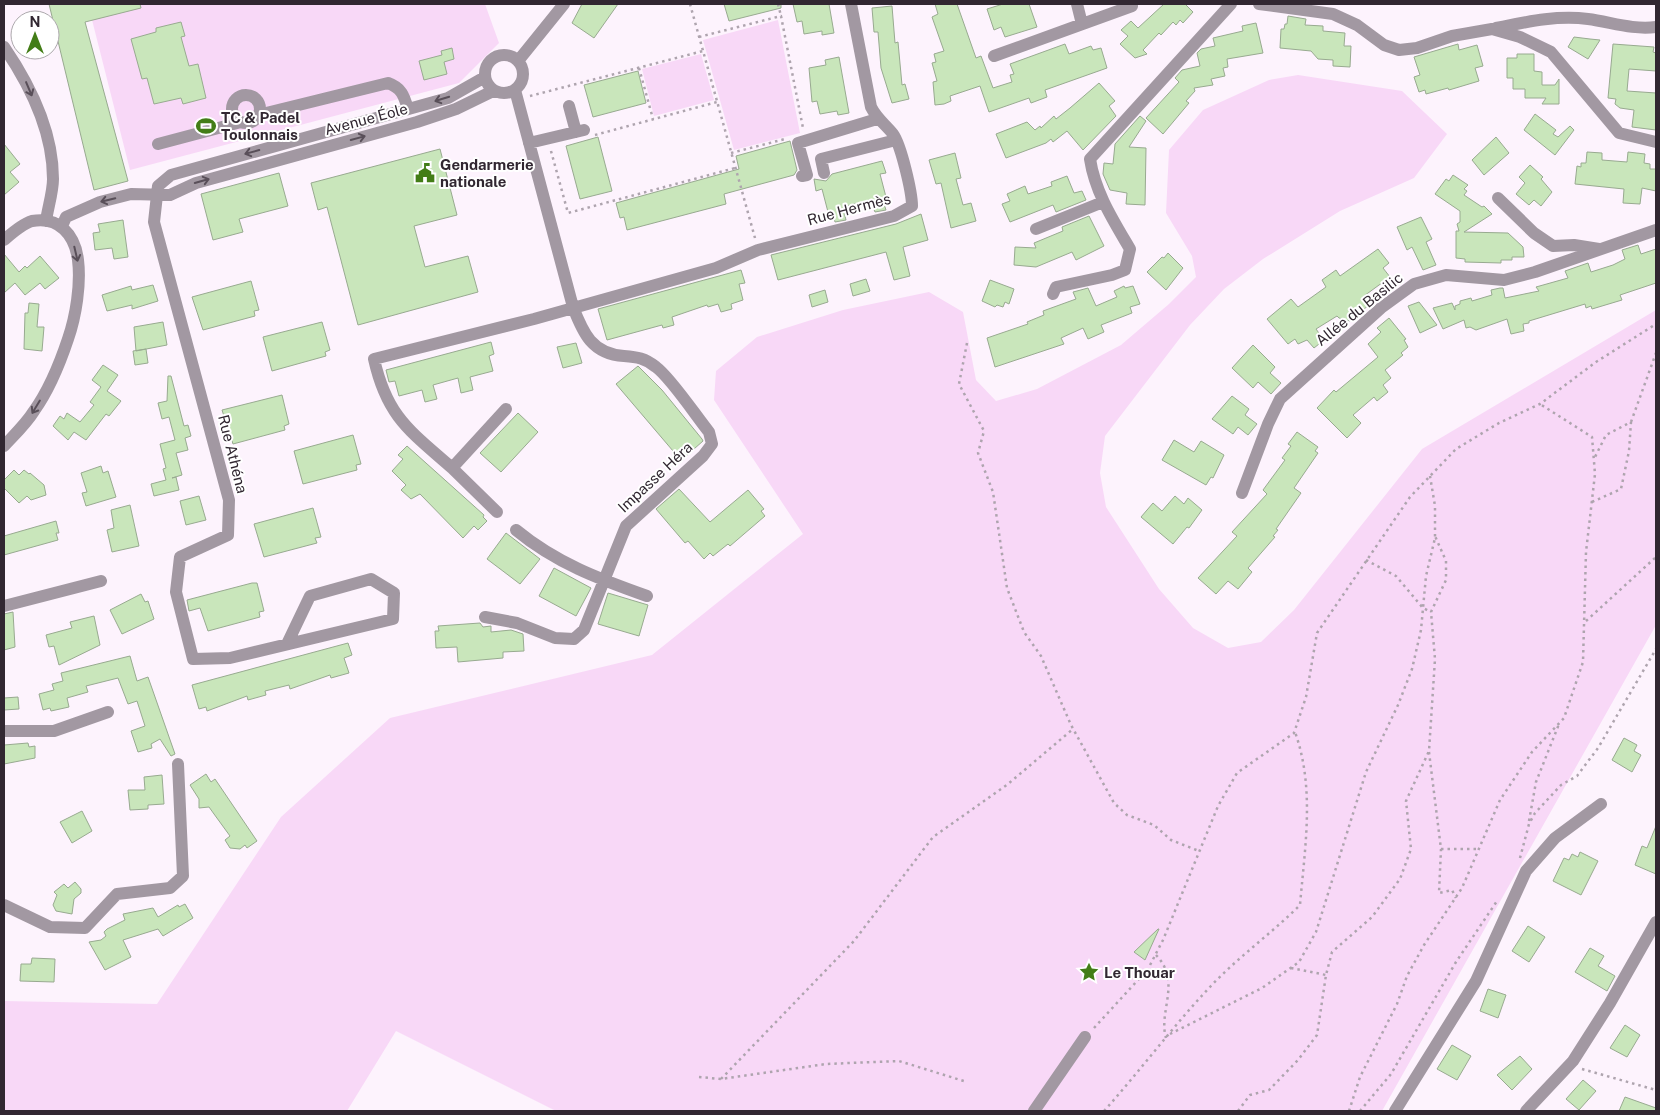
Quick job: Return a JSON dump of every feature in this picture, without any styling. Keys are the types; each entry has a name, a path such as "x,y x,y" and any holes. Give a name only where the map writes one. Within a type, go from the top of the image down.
{"street":[{"path":"518,61 564,4"},
{"name":"Rue Hermès","path":"758,250 894,216 912,206 912,191 894,135 877,119 871,107 851,4"},
{"path":"1078,4 1082,24"},
{"path":"1052,294 1056,287 1112,276 1124,270 1130,249 1103,202 1092,176 1090,159 1231,4"},
{"path":"1259,4 1333,14 1357,25 1384,45 1399,50 1417,48 1452,36 1556,18 1587,19 1646,29 1656,27"},
{"path":"994,56 1132,6"},
{"path":"1492,29 1520,37 1551,52 1619,133 1656,142"},
{"path":"4,47 23,75 40,115 52,160 53,180 46,221"},
{"path":"506,55 518,61 524,72 516,95 493,91 485,77 486,69 493,58 506,55"},
{"name":"Avenue Éole","path":"485,77 448,98 171,174 158,186 156,195 170,195 196,183 417,122 456,109 493,91"},
{"path":"158,144 241,122 250,122 258,115 388,83 396,86 402,92 408,109"},
{"name":"Impasse Héra","path":"485,617 517,623 555,638 574,639 584,630 626,526 703,456 712,444 709,432 658,368 636,356 622,356 595,348 587,340 573,307 516,95"},
{"path":"241,122 232,111 234,102 240,96 249,96 256,100 260,108 258,115"},
{"path":"529,143 580,131 568,106"},
{"path":"802,176 807,175 798,143 877,119"},
{"path":"824,173 821,159 896,140"},
{"path":"62,226 66,217 100,202 131,194 156,195"},
{"name":"Rue Athéna","path":"156,195 154,222 229,500 228,535 180,557 176,592 193,659 230,658 393,619 394,593 371,579 310,596 287,644"},
{"path":"1498,198 1534,233 1553,246 1574,244 1601,249"},
{"path":"1036,229 1103,202"},
{"path":"4,240 31,222 46,221 62,226 72,238 78,260 77,295 69,337 55,372 34,412 4,446"},
{"name":"Allée du Basilic","path":"1242,493 1268,424 1280,399 1381,308 1414,284 1446,275 1504,280 1535,272 1656,230"},
{"path":"497,512 452,468 402,424 379,383 374,359 534,319 716,268 758,250"},
{"path":"452,468 506,409"},
{"path":"516,530 539,549 604,581 647,596"},
{"path":"4,606 100,581"},
{"path":"4,731 54,731 108,712"},
{"path":"4,905 50,927 85,928 117,894 170,888 183,876 178,764"},
{"path":"1395,1111 1476,981 1526,871 1555,838 1601,804"},
{"path":"1526,1111 1573,1061 1610,1003 1656,922"},
{"path":"1034,1111 1085,1037"}],"path":[{"path":"690,4 758,250"},
{"path":"778,4 805,141"},
{"path":"699,37 781,16"},
{"path":"516,95 703,51"},
{"path":"639,67 653,119"},
{"path":"605,132 717,102"},
{"path":"731,153 786,139"},
{"path":"550,147 568,213 735,168"},
{"path":"1085,1037 1148,969 1156,955 1218,806 1237,773 1295,730 1306,697 1317,633 1410,497 1456,448 1500,423 1540,404 1596,362 1656,324"},
{"path":"967,343 959,384 984,431 978,453 993,492 1007,588 1024,632 1042,656 1073,729 1114,803 1128,816 1154,825 1171,840 1199,851"},
{"path":"1592,502 1621,488 1629,451 1632,422 1656,353"},
{"path":"1350,1111 1360,1077 1424,945 1456,898 1500,800 1532,752 1564,718 1583,662 1586,621 1586,552 1592,502 1594,460 1592,437 1540,404"},
{"path":"1594,460 1606,435 1632,422"},
{"path":"1170,1034 1262,988 1291,968 1299,962 1316,932 1366,772 1412,669 1421,630 1426,576 1434,535 1435,506 1430,476"},
{"path":"1434,535 1446,561 1446,580 1431,612 1434,659 1428,750 1441,849 1439,893 1452,890 1456,898"},
{"path":"1586,621 1656,557"},
{"path":"1366,560 1396,576 1423,608 1431,612"},
{"path":"1529,824 1535,813 1561,785 1577,776 1598,748 1656,649"},
{"path":"1520,861 1536,782 1560,722"},
{"path":"721,1079 854,941 933,837 1008,784 1073,729"},
{"path":"1104,1111 1208,988 1234,963 1275,930 1300,905 1308,793 1303,754 1295,730"},
{"path":"1238,1111 1250,1095 1269,1090 1298,1060 1317,1035 1326,975 1332,952 1372,917 1400,880 1411,849 1406,801 1428,750"},
{"path":"1441,849 1479,848"},
{"path":"1360,1111 1391,1074 1486,914 1497,901 1514,898"},
{"path":"1156,955 1164,963 1170,994 1163,1028 1166,1039"},
{"path":"1291,968 1326,975"},
{"path":"1581,1049 1581,1069 1656,1090"},
{"path":"699,1078 721,1079 826,1064 900,1061 967,1082"}],"shaded area":[{"name":"TC & Padel Toulonnais","path":"88,4 485,4 499,43 459,83 130,170"},
{"path":"778,20 800,133 734,150 703,40"},
{"path":"701,54 714,100 654,116 642,69"},
{"path":"1298,75 1402,91 1447,134 1414,178 1340,211 1263,259 1224,289 1190,325 1105,436 1100,473 1106,507 1159,589 1193,628 1228,648 1261,642 1294,610 1422,449 1656,310 1656,625 1382,1111 556,1111 396,1031 347,1111 4,1111 4,1001 157,1004 281,817 390,718 652,655 803,534 714,400 716,371 757,337 843,310 929,292 963,312 976,380 996,401 1037,389 1121,345 1169,304 1196,277 1192,256 1166,213 1169,150 1203,110 1269,80"}],"building":[{"path":"49,4 140,4 141,8 85,22 128,181 94,190 60,49 60,10 50,10"},
{"path":"582,4 618,4 594,38 572,23"},
{"path":"724,4 781,4 781,8 729,21"},
{"path":"793,4 829,4 834,33 822,35 822,31 804,34 802,21 797,22"},
{"path":"935,4 957,4 976,58 981,56 993,88 1012,82 1010,75 1014,74 1010,64 1065,44 1069,54 1091,46 1093,50 1101,48 1107,68 1045,90 1047,97 1031,103 1029,98 989,112 980,86 950,96 951,101 944,104 935,105 933,82 937,81 932,63 936,62 934,54 944,51 932,17 938,14"},
{"path":"1003,4 1029,4 1037,27 1005,37 1001,27 994,30 987,9"},
{"path":"1164,4 1185,4 1193,12 1183,23 1180,20 1176,25 1173,22 1161,35 1159,33 1143,50 1147,54 1135,58 1120,44 1128,36 1121,30 1131,21 1138,28"},
{"path":"892,6 895,43 898,42 902,85 905,84 909,99 892,103 881,68 878,32 874,32 872,8"},
{"path":"1288,16 1306,19 1305,25 1323,26 1323,31 1345,33 1344,46 1351,46 1350,67 1333,66 1333,60 1318,59 1311,51 1280,48 1281,29 1284,29 1285,24 1287,24"},
{"path":"181,22 185,36 181,37 189,66 198,64 206,98 183,104 181,98 154,104 147,78 142,79 131,39 156,32 156,28"},
{"path":"1256,23 1263,53 1227,59 1228,67 1223,68 1225,76 1211,79 1213,85 1194,88 1195,91 1186,101 1189,103 1163,134 1146,118 1179,82 1175,78 1182,70 1200,66 1197,53 1201,49 1215,46 1213,38 1243,31 1242,26"},
{"path":"1574,37 1600,40 1588,59 1568,47"},
{"path":"1458,44 1459,50 1477,45 1483,66 1475,68 1479,81 1449,90 1448,88 1426,94 1425,90 1419,92 1414,77 1420,75 1414,57"},
{"path":"1613,44 1654,47 1656,71 1629,69 1627,91 1656,93 1656,130 1632,127 1634,110 1620,108 1615,104 1616,99 1608,98"},
{"path":"452,48 454,59 444,62 447,74 424,80 419,61 442,55 441,51"},
{"path":"1517,54 1534,54 1534,71 1542,72 1542,85 1555,85 1559,79 1559,104 1542,104 1546,98 1525,98 1525,89 1513,89 1513,78 1507,78 1507,58 1517,58"},
{"path":"839,57 849,113 838,115 837,111 820,114 817,101 812,102 809,68 826,65 825,60"},
{"path":"638,71 646,103 593,117 584,85"},
{"path":"1099,83 1115,101 1109,106 1116,116 1083,150 1067,131 1053,142 1051,139 1046,143 1006,158 996,134 1027,122 1035,130 1040,126 1041,128 1054,116 1056,119"},
{"path":"1535,114 1556,130 1553,134 1558,137 1570,126 1574,130 1555,155 1524,130"},
{"path":"1140,116 1146,121 1129,147 1146,148 1145,205 1126,204 1127,193 1110,190 1103,174 1104,163 1113,164 1115,144"},
{"path":"598,137 612,191 580,199 566,146"},
{"path":"1496,137 1509,153 1484,175 1472,160"},
{"path":"790,141 797,170 794,175 724,194 726,204 627,230 624,217 620,218 616,203 739,169 736,156"},
{"path":"4,144 20,164 10,172 19,182 4,195"},
{"path":"440,149 457,215 414,226 425,267 468,256 478,292 358,325 327,207 318,210 311,183"},
{"path":"1587,152 1602,153 1602,160 1627,162 1628,152 1645,154 1644,163 1650,164 1650,169 1656,169 1656,191 1642,188 1640,204 1623,203 1624,189 1575,184 1577,166 1581,167 1581,163 1586,163"},
{"path":"955,153 961,178 956,179 963,205 971,203 976,221 951,228 941,183 936,184 929,160"},
{"path":"882,161 886,173 880,174 886,197 882,198 886,210 875,212 870,200 846,206 843,208 846,220 835,222 832,211 828,212 822,189 816,191 814,179 826,181 832,174"},
{"path":"1530,165 1543,177 1541,179 1552,192 1541,206 1534,200 1529,205 1516,194 1525,183 1519,177"},
{"path":"279,173 288,206 239,219 243,232 213,240 201,194"},
{"path":"1453,175 1468,185 1464,189 1467,191 1464,195 1482,207 1484,206 1492,214 1464,232 1508,233 1523,247 1524,257 1512,257 1512,260 1501,260 1501,263 1465,262 1465,259 1456,258 1456,231 1459,231 1457,224 1460,222 1460,211 1435,194 1446,179 1449,181"},
{"path":"1067,176 1074,193 1082,191 1086,200 1056,212 1053,205 1010,222 1002,204 1010,201 1007,194 1025,186 1028,194 1052,186 1051,182"},
{"path":"921,214 928,240 903,247 910,276 894,280 886,252 778,280 771,255 896,224"},
{"path":"1089,216 1104,246 1076,260 1072,252 1036,267 1014,265 1015,247 1036,248 1034,243 1063,231 1062,227"},
{"path":"1421,217 1432,239 1426,242 1436,265 1423,270 1412,247 1407,250 1397,227"},
{"path":"123,220 128,257 114,259 112,248 95,250 93,233 100,232 98,224"},
{"path":"1638,245 1641,254 1656,249 1656,283 1620,295 1622,300 1592,309 1591,306 1586,308 1585,304 1529,321 1529,323 1523,324 1524,331 1511,334 1507,319 1476,330 1470,327 1466,328 1464,320 1443,329 1433,308 1452,303 1455,310 1455,306 1460,304 1460,301 1471,298 1472,301 1492,295 1491,290 1500,288 1503,288 1505,298 1539,291 1536,287 1568,278 1565,271 1588,263 1591,272 1613,265 1625,259 1622,250"},
{"path":"1378,249 1389,263 1383,268 1390,277 1364,296 1370,304 1350,321 1337,316 1316,329 1324,340 1314,348 1307,340 1298,344 1295,339 1288,344 1267,319 1291,299 1298,307 1326,287 1322,280 1336,270 1340,276"},
{"path":"1168,253 1183,268 1166,290 1147,272"},
{"path":"4,254 19,272 25,266 27,268 40,256 59,278 45,289 40,283 25,295 15,283 4,293"},
{"path":"741,270 745,283 739,284 743,300 731,304 732,309 721,312 718,304 708,307 707,305 672,317 674,325 663,328 662,325 607,340 598,309"},
{"path":"866,279 870,291 853,296 850,284"},
{"path":"990,280 1014,289 1009,304 1005,302 1003,307 997,305 995,307 982,301"},
{"path":"251,281 259,310 254,311 255,316 203,330 192,297"},
{"path":"153,285 158,301 132,309 132,305 107,311 102,295 131,286 132,290"},
{"path":"1124,286 1125,288 1133,286 1140,304 1130,307 1132,313 1101,325 1104,332 1088,339 1083,328 1061,338 1064,344 995,367 987,338 1028,324 1027,322 1044,315 1043,311 1076,299 1073,292 1088,288 1096,306 1117,297 1114,291"},
{"path":"825,290 828,302 812,307 809,295"},
{"path":"1419,302 1437,325 1420,333 1408,306"},
{"path":"29,303 39,304 37,327 44,327 42,351 24,349 25,313 28,313"},
{"path":"1389,318 1406,339 1404,340 1408,347 1401,353 1403,355 1385,370 1391,378 1383,385 1388,392 1377,401 1374,397 1353,415 1361,423 1347,438 1317,408 1334,390 1336,392 1378,357 1368,344 1381,332 1377,328"},
{"path":"163,322 167,345 136,351 134,327"},
{"path":"322,322 330,350 325,352 326,356 272,371 263,337"},
{"path":"491,342 494,354 489,356 493,371 470,377 473,390 461,393 458,378 433,385 437,399 425,402 422,390 399,396 395,381 389,382 386,370"},
{"path":"576,343 582,363 563,368 557,347"},
{"path":"1253,345 1275,367 1270,373 1281,383 1271,394 1258,382 1253,388 1232,368"},
{"path":"146,349 148,363 135,365 133,351"},
{"path":"103,365 118,375 107,391 121,401 109,416 106,414 86,440 74,432 68,440 53,426 60,416 64,419 67,413 80,422 94,405 90,402 101,387 92,380"},
{"path":"638,366 662,390 702,439 703,441 686,456 683,454 679,458 616,384"},
{"path":"168,376 171,376 184,426 188,425 191,436 185,438 188,450 176,453 182,475 172,478 176,477 179,490 154,496 151,484 166,480 163,469 166,468 160,444 175,440 169,417 162,419 158,403 167,401"},
{"path":"282,395 289,424 284,426 285,430 233,444 222,410"},
{"path":"1232,396 1249,409 1245,415 1257,424 1248,435 1238,427 1233,434 1212,419"},
{"path":"518,413 538,432 501,472 480,453"},
{"path":"1297,432 1318,447 1315,451 1318,453 1294,488 1301,493 1276,529 1278,530 1273,536 1275,537 1248,568 1252,572 1238,589 1228,581 1216,594 1198,578 1237,536 1232,532 1267,494 1263,490 1285,460 1282,458 1291,446 1288,444"},
{"path":"353,435 361,464 356,465 357,470 303,484 294,451"},
{"path":"1174,440 1194,452 1201,441 1224,455 1213,478 1211,477 1206,485 1162,460"},
{"path":"407,446 484,515 483,517 487,521 478,530 474,526 463,538 420,494 411,499 401,490 406,485 392,471 403,459 398,455"},
{"path":"101,466 103,473 108,471 116,497 86,506 82,493 87,492 81,473"},
{"path":"14,470 19,475 24,470 30,473 44,485 46,495 31,500 27,496 19,503 4,488 4,480"},
{"path":"679,489 710,522 748,490 764,509 761,511 765,516 730,546 728,544 713,556 710,553 704,559 688,541 685,543 656,509"},
{"path":"199,496 206,520 186,525 180,501"},
{"path":"1175,496 1184,504 1188,498 1202,510 1189,528 1187,527 1173,544 1141,517 1153,503 1162,511"},
{"path":"130,505 139,546 112,552 107,530 114,528 111,510"},
{"path":"313,508 321,537 315,538 317,543 264,557 254,524"},
{"path":"56,521 59,533 56,533 58,540 4,555 4,536"},
{"path":"506,533 540,559 520,584 487,559"},
{"path":"554,568 591,588 576,616 539,596"},
{"path":"257,583 264,611 259,612 260,617 208,631 200,608 189,611 187,600"},
{"path":"608,593 648,605 639,636 598,624"},
{"path":"141,594 145,602 148,601 154,619 122,634 110,610"},
{"path":"13,612 15,647 4,650 4,614"},
{"path":"94,616 100,645 59,665 54,646 49,647 46,635 72,628 70,622"},
{"path":"480,623 483,627 491,626 491,632 511,630 523,634 524,651 503,652 503,658 458,662 457,647 436,648 435,631 439,631 438,626"},
{"path":"348,643 352,655 344,658 349,673 331,678 330,675 290,689 289,685 265,691 266,695 248,700 247,696 207,711 206,707 199,709 192,685"},
{"path":"130,656 137,681 148,677 175,754 171,756 160,739 151,744 152,748 138,752 131,731 145,726 137,701 128,704 118,678 86,686 88,692 67,698 69,707 51,711 50,708 43,710 39,694 54,690 52,684 63,681 61,673"},
{"path":"18,697 19,709 4,710 4,698"},
{"path":"1624,738 1637,745 1634,751 1641,755 1632,772 1612,760"},
{"path":"28,743 29,747 35,746 35,758 4,764 4,745"},
{"path":"206,774 211,782 215,779 257,841 247,848 245,845 240,849 230,848 225,840 230,836 209,807 199,808 199,799 190,785"},
{"path":"162,775 164,804 148,805 148,809 130,810 128,790 145,790 144,777"},
{"path":"82,811 92,831 72,843 60,822"},
{"path":"1656,826 1656,874 1635,865 1642,846 1647,848"},
{"path":"1580,852 1598,861 1581,895 1553,881 1564,858 1569,860 1572,854 1578,857"},
{"path":"75,882 81,889 81,893 74,899 72,914 56,911 53,905 57,895 54,892 64,884 68,888"},
{"path":"185,904 193,918 163,936 158,929 123,940 131,957 105,970 89,942 101,940 106,936 104,932 107,929 125,920 123,914 153,908 158,917 178,905 179,907"},
{"path":"1528,926 1545,937 1529,962 1512,951"},
{"path":"1159,929 1145,960 1134,952"},
{"path":"1590,948 1604,956 1598,966 1615,976 1607,991 1575,972"},
{"path":"32,958 55,959 54,982 20,981 21,964 31,964"},
{"path":"1488,989 1506,995 1498,1018 1480,1011"},
{"path":"1625,1025 1640,1035 1627,1057 1610,1048"},
{"path":"1452,1045 1471,1056 1457,1080 1437,1069"},
{"path":"1520,1056 1532,1069 1512,1090 1497,1075"},
{"path":"1583,1080 1596,1091 1579,1110 1566,1099"},
{"path":"1625,1097 1656,1108 1656,1111 1619,1111"}],"place":[{"name":"TC & Padel Toulonnais","path":"206,126"},
{"name":"Gendarmerie nationale","path":"425,173"},
{"name":"Le Thouar","path":"1089,972"}]}
